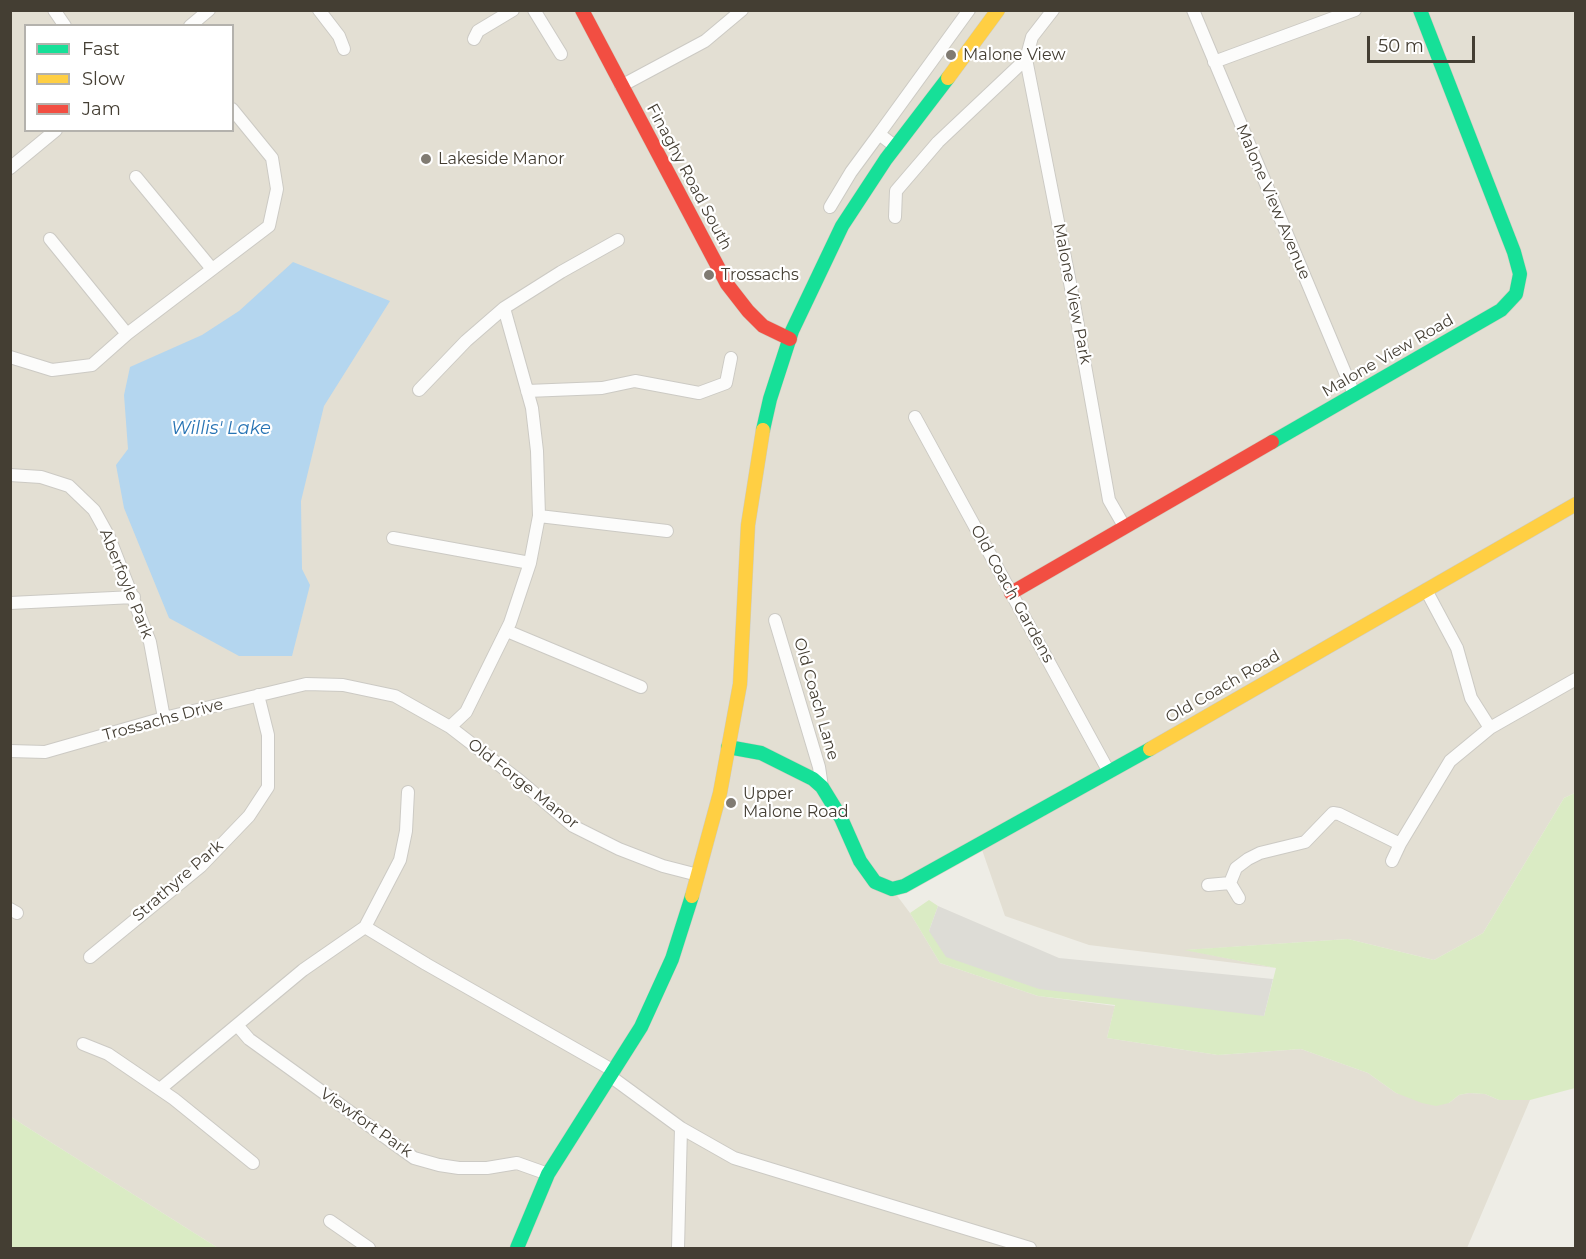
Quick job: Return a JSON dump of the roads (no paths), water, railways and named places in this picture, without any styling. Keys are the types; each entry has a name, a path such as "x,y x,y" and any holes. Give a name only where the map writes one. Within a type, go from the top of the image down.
{"street":[{"path":"54,10 64,24"},
{"path":"192,24 210,10"},
{"path":"319,10 339,36 344,49"},
{"path":"474,39 478,31 513,10"},
{"path":"534,10 561,54"},
{"name":"Finaghy Road South","path":"582,10 727,284 763,326 790,339"},
{"path":"621,86 705,41 742,10"},
{"path":"830,207 851,172 969,10"},
{"path":"517,1248 548,1174 641,1027 672,959 698,875 720,793 740,684 748,525 759,450 770,399 790,339 842,226 896,147 998,10"},
{"path":"895,217 896,191 938,142 1026,59 1032,37 1053,10"},
{"name":"Malone View Avenue","path":"1193,10 1354,394"},
{"path":"1214,62 1355,10"},
{"name":"Malone View Road","path":"1011,592 1501,310 1516,294 1520,274 1420,10"},
{"name":"Malone View Park","path":"1026,59 1073,298 1109,500 1124,526"},
{"path":"10,357 52,370 92,364 127,334 269,226 278,189 272,158 234,111"},
{"path":"10,168 54,132"},
{"path":"879,134 896,147"},
{"path":"136,177 212,269"},
{"path":"50,239 127,334"},
{"path":"419,390 466,341 504,308 618,240"},
{"name":"Old Forge Manor","path":"450,728 466,712 507,631 530,563 539,516 537,451 532,408 504,308"},
{"path":"527,391 602,388 634,381 699,393 726,383 731,358"},
{"name":"Old Coach Gardens","path":"915,417 1109,772"},
{"name":"Aberfoyle Park","path":"10,475 41,477 69,486 94,510 110,537 150,642 164,718"},
{"name":"Old Coach Road","path":"883,885 892,889 904,886 1109,772 1575,504"},
{"path":"539,516 667,531"},
{"path":"393,538 530,563"},
{"path":"1426,590 1457,648 1471,698 1490,728"},
{"path":"10,603 134,597"},
{"name":"Old Coach Lane","path":"775,620 819,767 822,787"},
{"path":"507,631 641,687"},
{"path":"1392,861 1450,761 1490,728 1575,679"},
{"name":"Trossachs Drive","path":"10,751 45,752 164,718 306,684 315,685"},
{"name":"Old Forge Manor","path":"315,685 343,685 395,696 450,728 520,781 573,826 619,849 663,867 698,875"},
{"name":"Strathyre Park","path":"90,957 201,866 249,816 268,787 268,735 258,695"},
{"name":"Old Coach Lane","path":"728,747 761,753 813,779 822,787 841,818 860,861 875,882 883,885"},
{"path":"160,1089 303,970 365,927 399,861 406,831 408,792"},
{"path":"1230,883 1236,868 1248,859 1260,853 1305,842 1333,813 1340,814 1400,844"},
{"path":"1208,885 1230,883"},
{"path":"1230,883 1239,898"},
{"path":"365,927 612,1073 681,1128 734,1158 1030,1248"},
{"name":"Viewfort Park","path":"237,1025 249,1039 414,1158 439,1166 459,1168 487,1168 517,1163 548,1174"},
{"path":"83,1044 108,1054 160,1089 253,1163"},
{"path":"678,1248 681,1128"},
{"path":"330,1221 369,1248"}],"water":[{"name":"Willis' Lake","path":"293,262 390,301 324,406 301,501 302,569 310,585 292,656 239,656 169,618 124,508 116,465 128,449 124,395 130,367 202,335 239,311"}],"place":[{"name":"Malone View","path":"951,55"},
{"name":"Lakeside Manor","path":"426,159"},
{"name":"Trossachs","path":"709,275"},
{"name":"Upper Malone Road","path":"731,803"}]}
